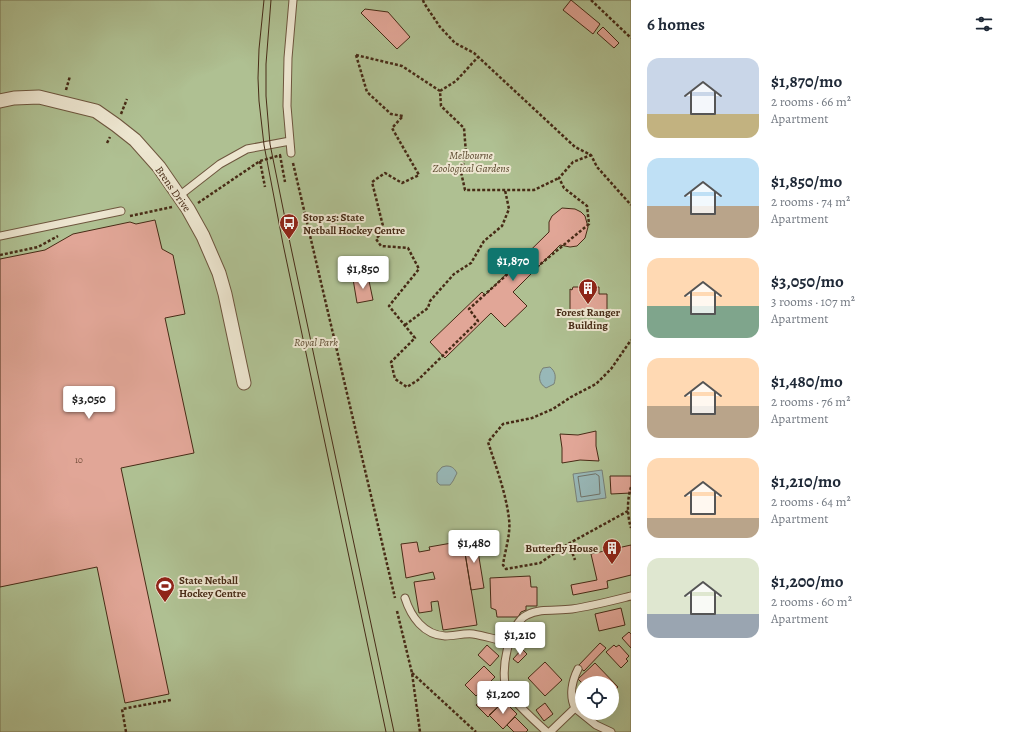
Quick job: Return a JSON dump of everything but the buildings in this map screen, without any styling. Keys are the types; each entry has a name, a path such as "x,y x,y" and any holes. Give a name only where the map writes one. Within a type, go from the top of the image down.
{"street":[{"name":"Brens Drive","path":"0,101 14,98 39,97 96,111 135,140 159,167 188,209 203,236 221,280 244,384"}],"lane":[{"path":"291,153 287,106 288,58 293,0"},
{"path":"179,196 220,164 247,149 290,141"},
{"path":"0,236 121,211"},
{"path":"547,732 510,695 507,690 505,676 509,642 517,625 527,614 542,611 578,608 631,596"},
{"path":"406,598 411,614 416,622 435,634 445,636 473,634 509,642"},
{"path":"550,732 575,708 572,698 572,691 574,678 578,669"},
{"path":"590,720 596,725 611,732"}],"path":[{"path":"423,0 440,27 455,43 474,53 575,147 591,155 597,167 631,205"},
{"path":"591,0 631,38"},
{"path":"440,91 402,66 356,55 367,92 391,114 403,116 392,128 419,175 402,184 385,173 372,182 384,230 376,239 381,246 408,248 419,269 389,306 415,338 391,362 395,379 407,387 418,380 478,321 469,309 524,259 537,267 589,224 587,206 564,188 559,178"},
{"path":"440,91 456,80 478,57"},
{"path":"440,91 441,106 464,128 466,153 461,172 465,190 534,190 559,178 573,162 591,155"},
{"path":"128,216 179,206 188,209 260,160 291,153 412,673 420,732"},
{"path":"280,155 285,182"},
{"path":"260,160 264,186"},
{"path":"404,325 428,308 430,301 449,279 471,263 484,240 502,226 509,209 505,190"},
{"path":"0,255 38,247 63,232"},
{"path":"628,511 568,544 540,563 506,570 503,565 509,531 509,519 502,486 488,442 503,424 532,418 553,409 571,397 596,384 611,369 631,340"},
{"path":"631,487 628,496 629,522 631,528"},
{"path":"568,544 575,560"},
{"path":"412,673 476,732"},
{"path":"126,732 122,709 171,700"}],"green space":[{"name":"Royal Park","path":"0,0 631,0 631,732 0,732"}],"water":[{"path":"550,367 554,373 555,381 554,384 546,388 541,384 540,373 543,368"},
{"path":"450,466 457,473 450,485 440,485 437,482 437,473 442,467"},
{"path":"602,470 606,498 577,502 573,474"}],"tram line":[{"path":"264,0 259,49 258,78 264,145 283,244 386,732"},
{"path":"271,0 266,64 266,96 270,144 394,732"}],"place":[{"name":"Stop 25: State Netball Hockey Centre","path":"289,240"},
{"name":"Forest Ranger Building","path":"588,305"},
{"name":"Butterfly House","path":"612,565"},
{"name":"State Netball Hockey Centre","path":"165,603"}],"park label":[{"name":"Melbourne Zoological Gardens","path":"471,161"}]}
